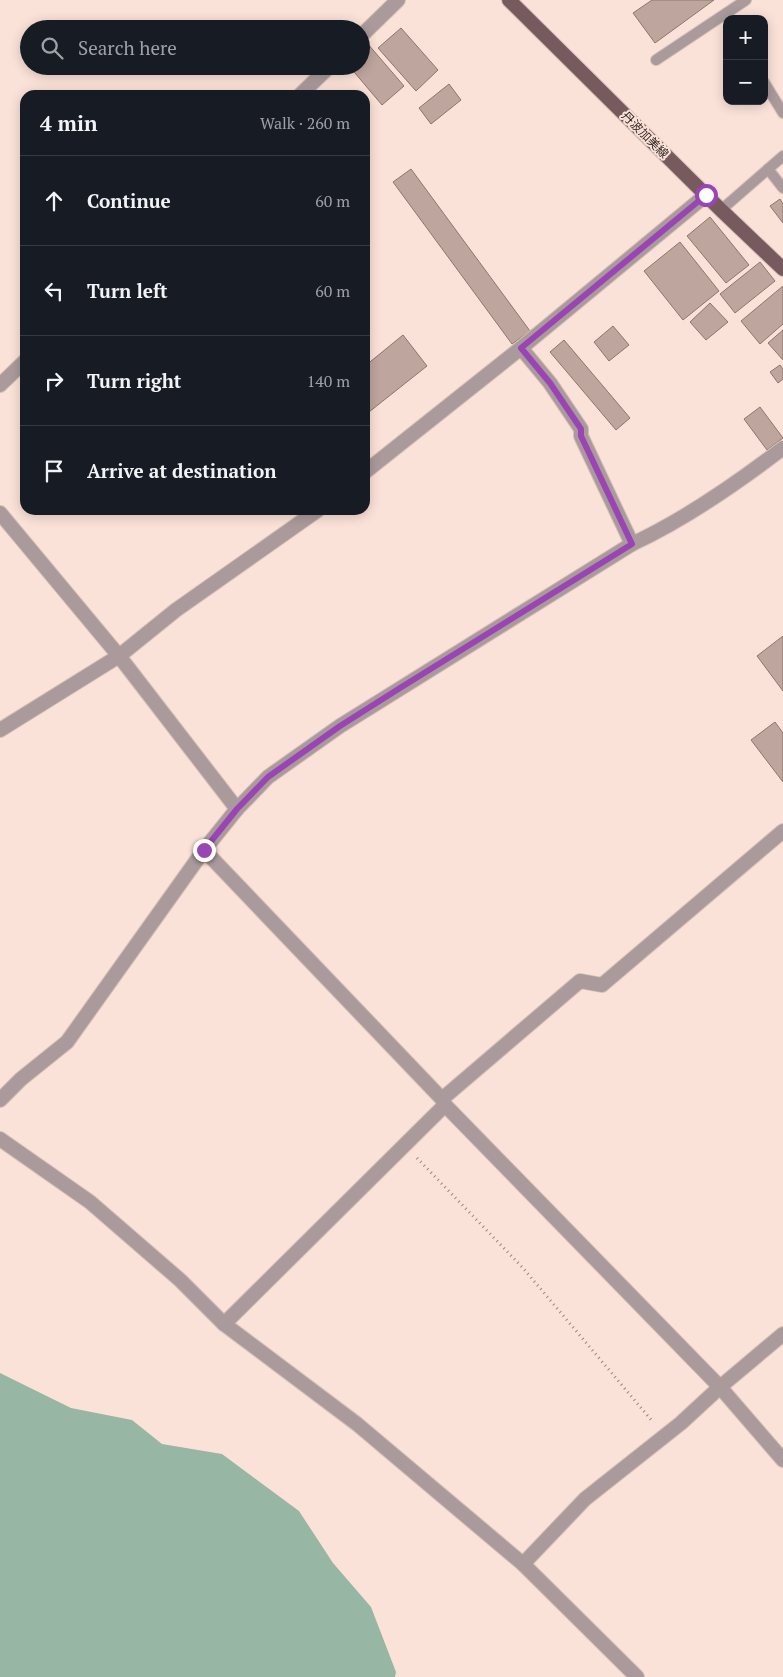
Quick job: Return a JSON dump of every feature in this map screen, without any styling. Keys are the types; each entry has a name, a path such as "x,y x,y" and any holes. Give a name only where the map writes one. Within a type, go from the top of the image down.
{"main road":[{"name":"丹波加美線","path":"509,0 783,269"}],"street":[{"path":"370,27 398,0"},
{"path":"305,90 321,75"},
{"path":"370,468 521,348 706,195"},
{"path":"521,348 550,383 581,429 581,436 632,544"},
{"path":"0,385 20,366"},
{"path":"0,1100 21,1079 67,1042 204,850 237,809 268,777 340,726 632,544 663,530 753,471 783,448"},
{"path":"0,513 119,656 237,809"},
{"path":"0,730 119,656 176,610 311,515"},
{"path":"224,1324 405,1145 443,1102 580,981 602,985 783,831"},
{"path":"204,850 443,1102 720,1387 783,1460"},
{"path":"0,1139 90,1202 180,1280 224,1324 357,1424 522,1564 637,1677"},
{"path":"522,1564 585,1499 682,1423 720,1387 783,1334"}],"lane":[{"path":"728,15 746,0"},
{"path":"656,60 723,19"},
{"path":"768,89 783,113"},
{"path":"721,210 783,156"},
{"path":"768,169 783,188"}],"path":[{"path":"405,1145 523,1268 665,1436"}],"green space":[{"path":"0,1373 71,1408 132,1420 162,1444 222,1454 299,1511 333,1563 371,1607 396,1672 395,1677 0,1677"}],"building":[{"path":"652,0 714,0 655,43 633,13"},
{"path":"401,28 438,70 416,91 378,48"},
{"path":"370,46 404,86 382,105 357,75 370,75"},
{"path":"449,84 461,100 431,124 419,108"},
{"path":"411,169 530,331 512,344 393,182"},
{"path":"780,199 783,204 783,223 770,206"},
{"path":"710,217 749,265 726,283 687,236"},
{"path":"680,242 719,291 683,320 644,271"},
{"path":"760,262 775,281 735,313 720,294"},
{"path":"783,286 783,324 760,344 741,321"},
{"path":"710,303 728,322 706,340 690,322"},
{"path":"613,326 629,345 609,361 594,342"},
{"path":"783,330 783,360 768,343"},
{"path":"403,335 427,366 370,411 370,362"},
{"path":"564,340 630,418 616,430 550,352"},
{"path":"780,365 783,369 783,379 778,383 770,372"},
{"path":"760,407 783,438 767,450 744,419"},
{"path":"783,636 783,691 757,656"},
{"path":"775,722 783,733 783,782 751,740"}],"route":[{"path":"204,850 237,809 268,777 340,726 632,544 581,436 581,429 550,383 521,348 706,195"}]}
